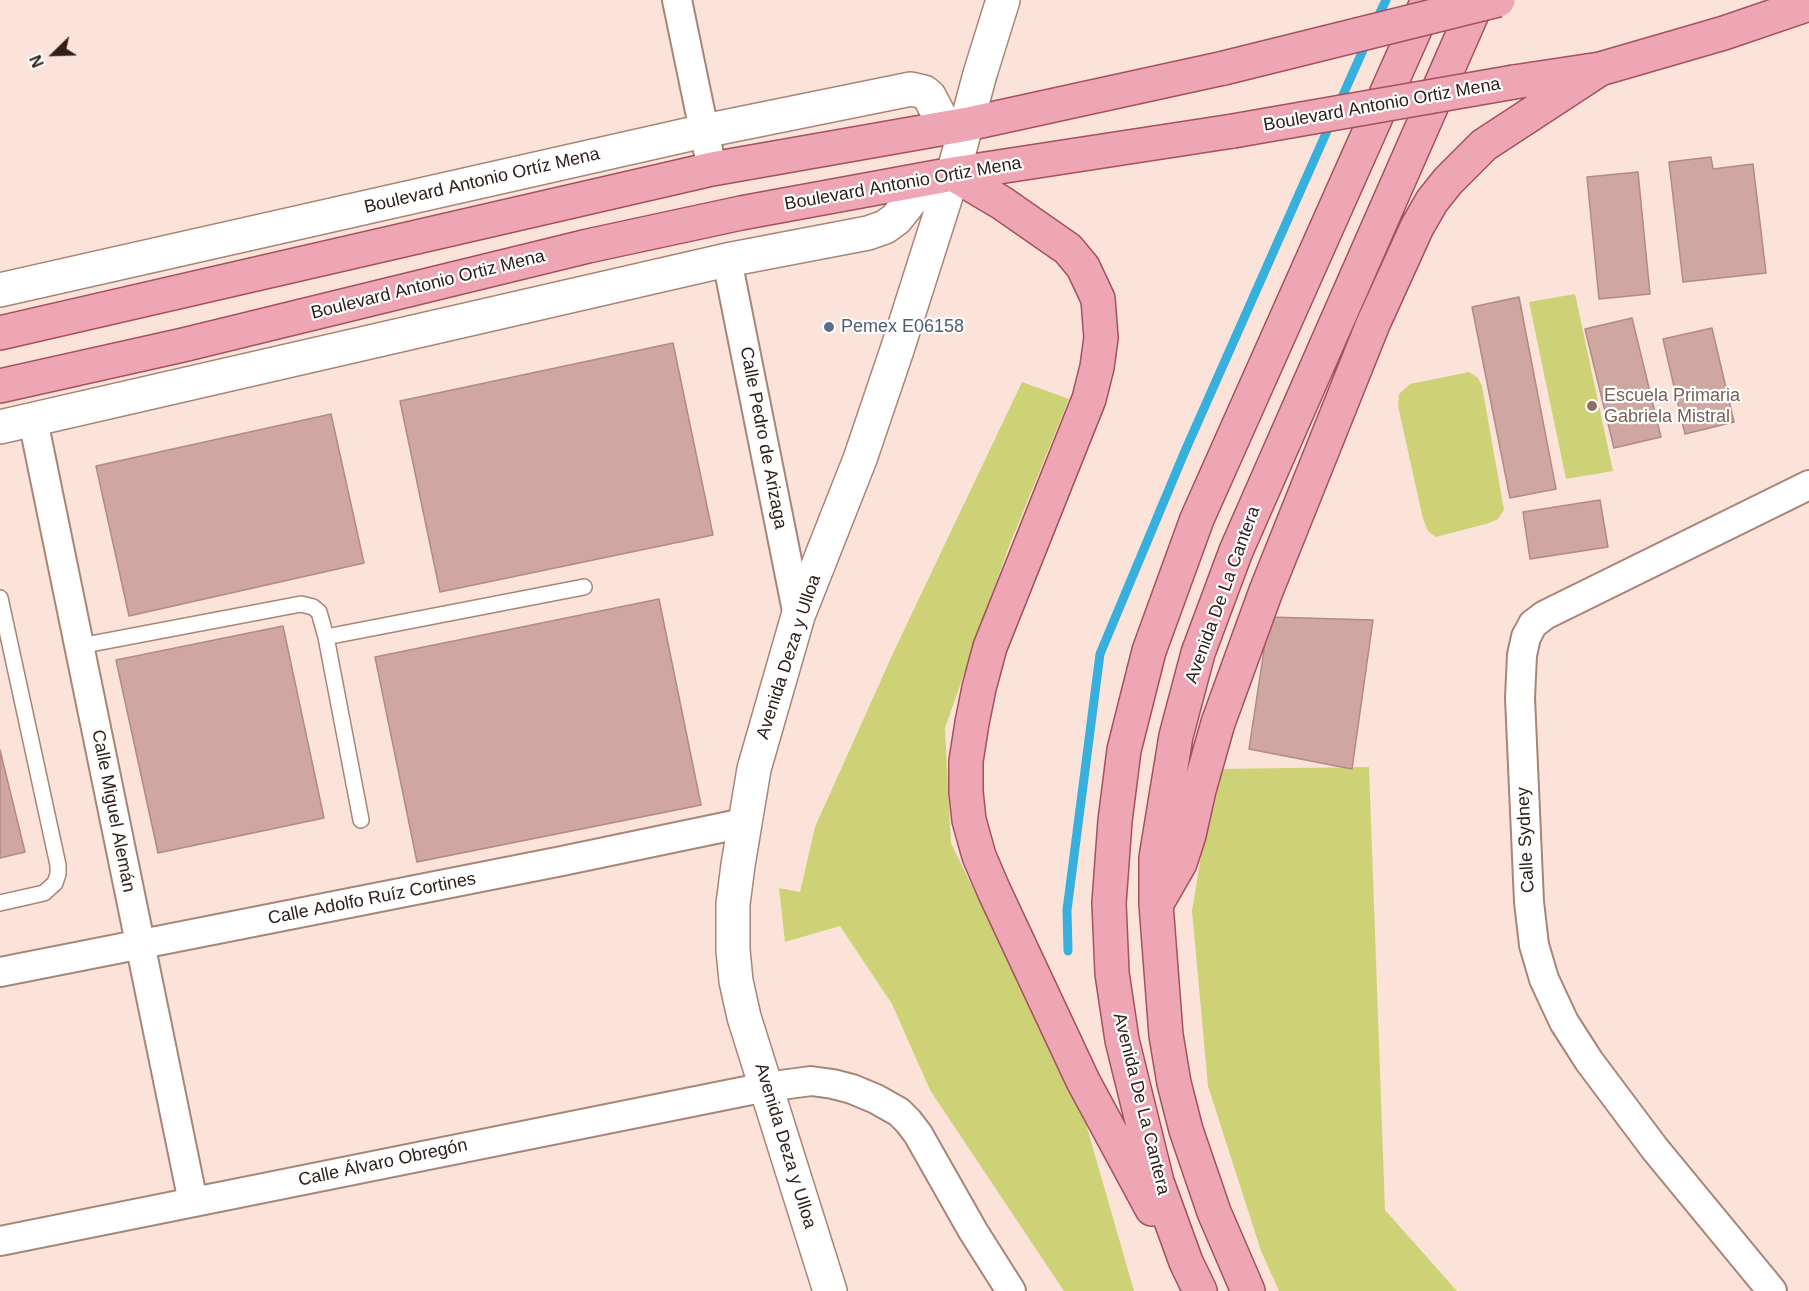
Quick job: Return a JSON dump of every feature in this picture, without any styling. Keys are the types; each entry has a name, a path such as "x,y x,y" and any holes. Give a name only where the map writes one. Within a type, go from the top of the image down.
{"main road":[{"name":"Avenida De La Cantera","path":"1200,1291 1186,1262 1157,1182 1122,1040 1112,972 1109,903 1115,821 1124,750 1149,651 1197,519 1428,0"},
{"name":"Avenida De La Cantera","path":"1248,1291 1214,1212 1185,1130 1174,1083 1166,1035 1156,904 1156,858 1162,813 1176,736 1198,653 1236,551 1478,0"},
{"path":"0,333 712,169 957,126 1224,68 1498,0"},
{"name":"Boulevard Antonio Ortiz Mena","path":"0,386 274,323 588,246 741,213 940,177 1233,131 1600,69 1724,33 1809,4"},
{"path":"1156,904 1180,863 1218,723 1266,591 1373,324 1417,227 1432,201 1448,181 1484,145 1600,69"},
{"path":"940,177 1002,203 1068,249 1083,267 1098,299 1101,338 1089,399 990,647 979,688 966,761 966,792 969,820 979,856 993,891 1083,1081 1151,1207 1186,1262"}],"street":[{"path":"677,0 712,169"},
{"name":"Avenida Deza y Ulloa","path":"830,1291 744,1017 736,981 733,904 754,769 798,616 860,459 897,350 940,177 957,126 980,74 1003,0"},
{"name":"Boulevard Antonio Ortíz Mena","path":"0,290 704,131 911,89 924,92 929,96 957,126"},
{"path":"0,427 727,260 868,233 896,219 940,177"},
{"name":"Calle Pedro de Arizaga","path":"727,260 798,616"},
{"path":"274,323 283,363"},
{"name":"Calle Miguel Alemán","path":"33,420 193,1202"},
{"name":"Calle Sydney","path":"1772,1291 1655,1149 1589,1061 1564,1022 1544,979 1534,945 1529,902 1520,698 1522,655 1526,637 1533,624 1545,615 1809,485"},
{"name":"Calle Adolfo Ruíz Cortines","path":"0,972 744,823"},
{"name":"Calle Álvaro Obregón","path":"0,1241 766,1087 811,1082 852,1089 899,1112 918,1134 973,1231 1011,1291"}],"lane":[{"path":"326,637 584,587"},
{"path":"0,598 58,865 58,874 55,883 44,893 0,903"},
{"path":"80,646 301,604 313,607 319,612 326,637 361,820"}],"green space":[{"path":"1575,294 1613,471 1566,479 1529,302"},
{"path":"1469,372 1478,378 1482,386 1504,510 1498,519 1489,523 1436,537 1428,531 1423,519 1398,406 1399,394 1410,384"},
{"path":"1022,382 1069,399 1008,549 945,728 951,843 1084,1117 1134,1291 1064,1291 930,1090 892,1004 840,926 785,942 779,888 800,892 815,827 895,649"},
{"path":"1369,767 1385,1210 1457,1291 1279,1291 1261,1251 1208,1086 1192,911 1215,769"}],"building":[{"path":"1711,157 1713,169 1753,164 1766,273 1683,282 1669,162"},
{"path":"1638,172 1650,294 1599,299 1587,177"},
{"path":"1519,297 1556,489 1510,498 1472,307"},
{"path":"1632,318 1661,437 1614,448 1585,329"},
{"path":"1712,328 1734,422 1685,434 1663,339"},
{"path":"673,343 713,535 440,592 400,401"},
{"path":"331,414 364,563 129,616 96,466"},
{"path":"1600,500 1608,547 1530,559 1523,512"},
{"path":"659,599 701,805 417,862 375,657"},
{"path":"1269,617 1373,620 1352,769 1249,749"},
{"path":"283,626 324,818 158,853 116,660"},
{"path":"0,750 25,852 0,858"}],"waterway":[{"path":"1376,21 1386,0"},
{"path":"1338,106 1368,39"},
{"path":"1068,951 1067,910 1100,654 1185,451 1331,122"}],"place":[{"name":"Pemex E06158","path":"829,327"},
{"name":"Escuela Primaria Gabriela Mistral","path":"1592,406"}]}
